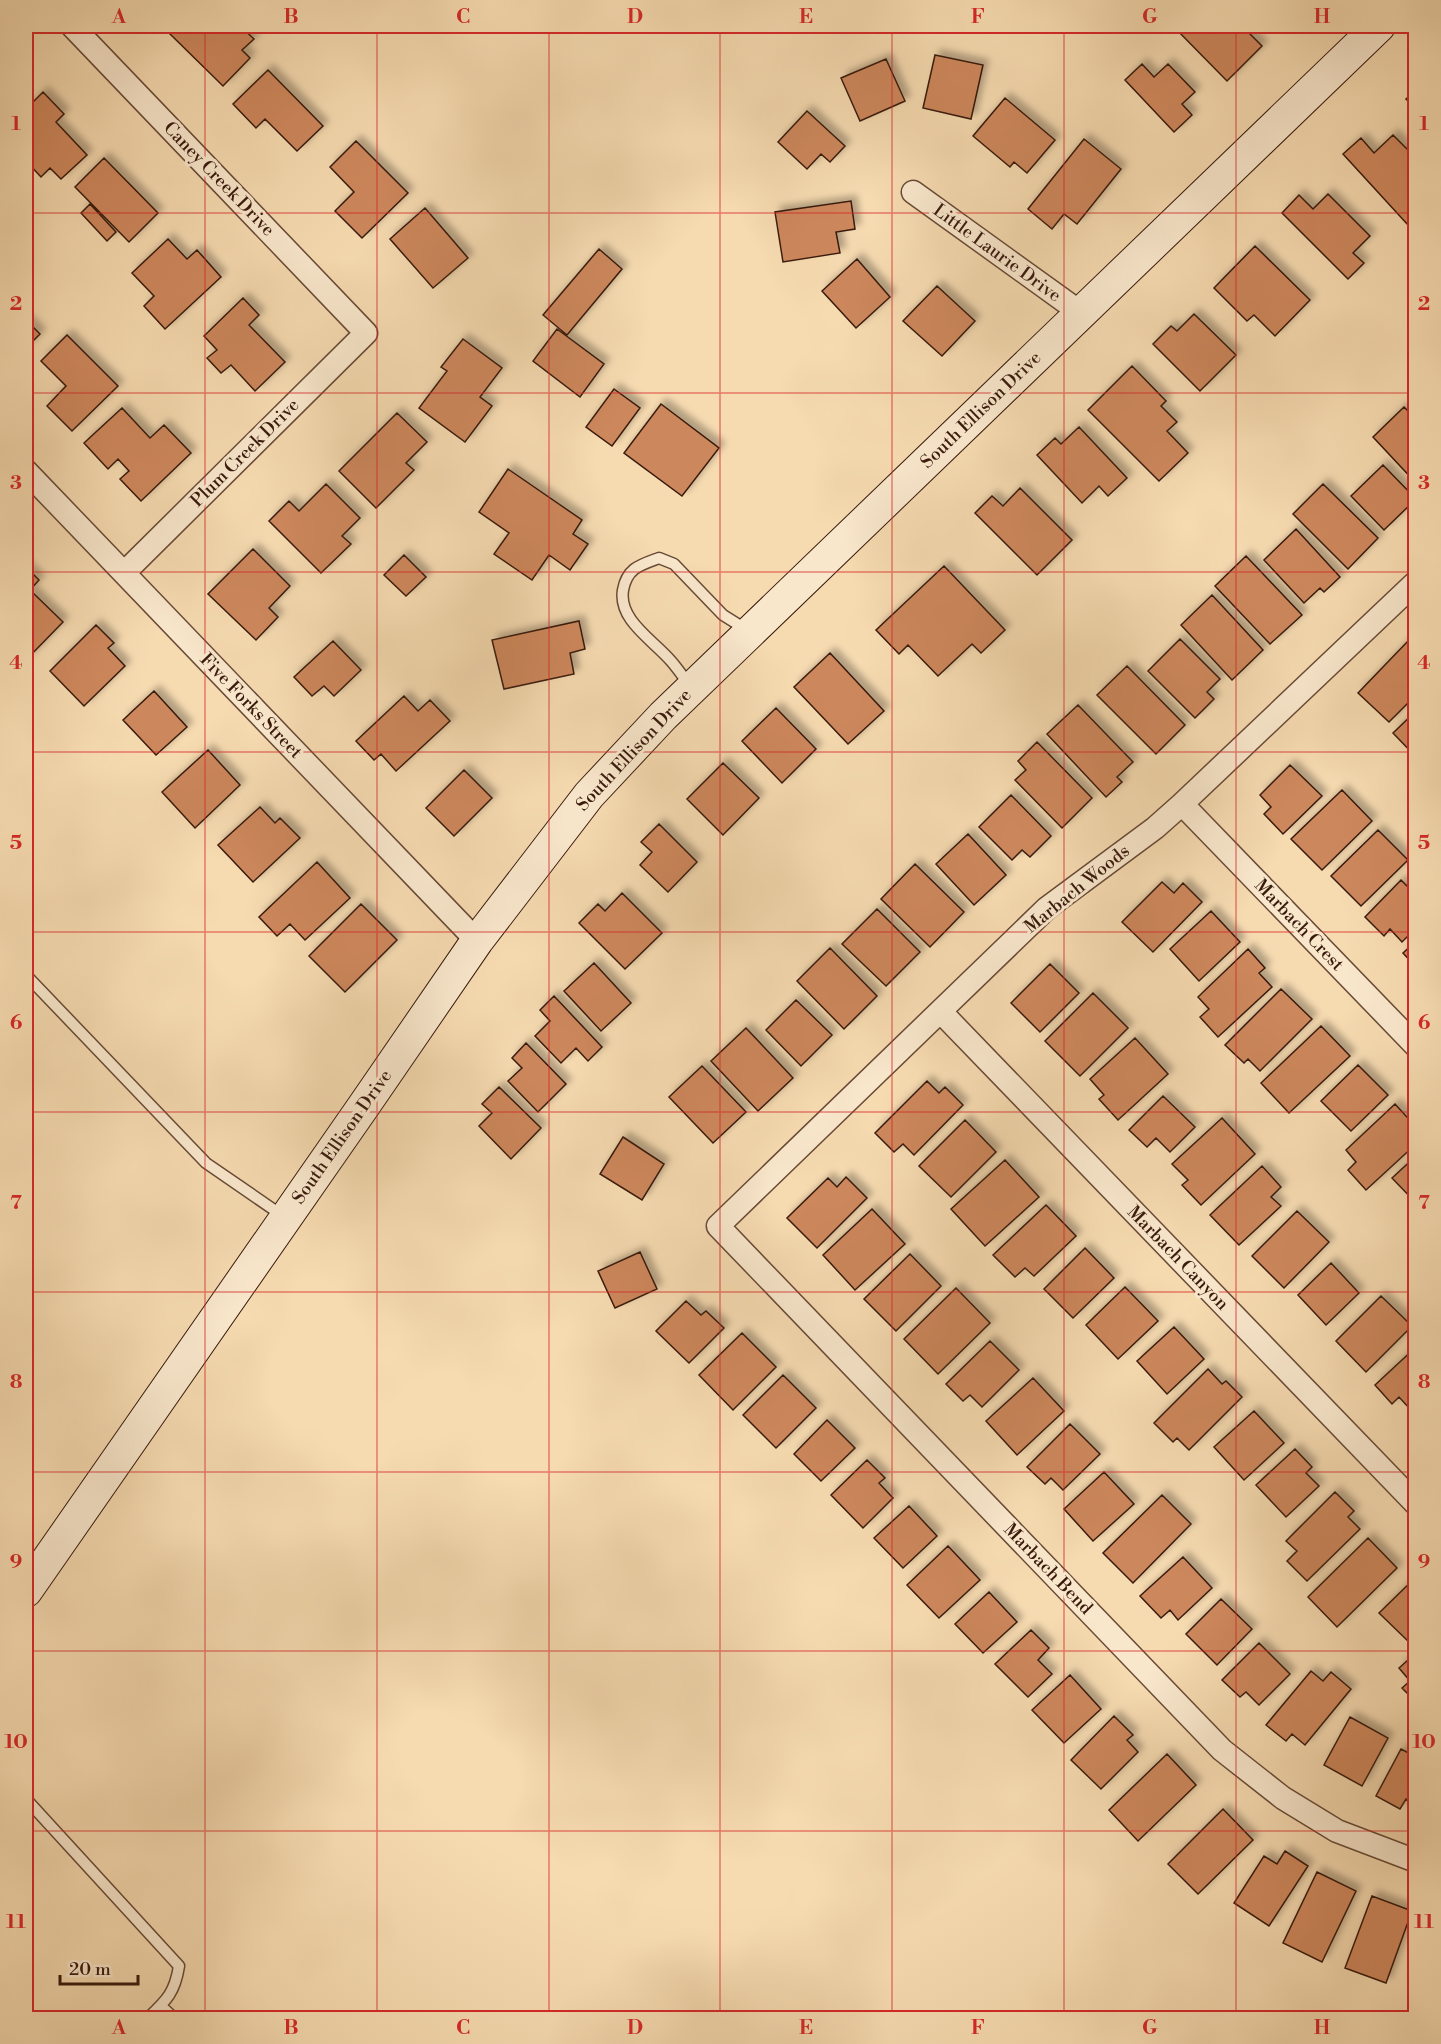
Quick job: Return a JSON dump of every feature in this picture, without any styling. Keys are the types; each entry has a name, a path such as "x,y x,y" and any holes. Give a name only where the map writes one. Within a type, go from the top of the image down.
{"street":[{"name":"Caney Creek Drive","path":"72,26 366,333"},
{"name":"South Ellison Drive","path":"26,1591 477,941 589,795 692,688 1379,26"},
{"name":"Little Laurie Drive","path":"913,192 1081,313"},
{"name":"Plum Creek Drive","path":"124,573 366,333"},
{"name":"Five Forks Street","path":"26,471 477,941"},
{"name":"Marbach Woods","path":"718,1226 1047,908 1155,828 1416,582"},
{"name":"Marbach Crest","path":"1182,804 1416,1046"},
{"name":"Marbach Canyon","path":"941,1012 1416,1504"},
{"name":"Marbach Bend","path":"718,1226 1222,1750 1283,1798 1337,1830 1416,1861"}],"lane":[{"path":"692,688 671,661 629,618 621,600 625,578 638,565 659,558 674,564 723,615 750,632"},
{"path":"26,975 206,1163 286,1217"},
{"path":"26,1799 179,1966 176,1984 162,2006 148,2019"},
{"path":"162,2006 174,2019"}],"building":[{"path":"174,26 240,26 254,39 242,50 250,58 223,86 168,32"},
{"path":"1173,26 1242,26 1262,46 1227,81"},
{"path":"935,55 983,65 971,119 923,108"},
{"path":"886,59 905,101 860,121 841,78"},
{"path":"1142,64 1154,77 1168,64 1195,92 1182,104 1192,115 1174,132 1125,80"},
{"path":"268,70 323,126 297,151 265,119 256,128 233,104"},
{"path":"1416,90 1416,109 1406,99"},
{"path":"43,92 64,114 56,122 87,155 61,179 50,168 41,177 26,161 26,109"},
{"path":"1005,98 1055,140 1027,173 1014,162 1010,167 973,136"},
{"path":"807,111 845,146 830,162 821,154 807,169 778,142"},
{"path":"1393,135 1416,158 1416,194 1413,196 1416,198 1416,218 1408,225 1343,154 1361,138 1374,153"},
{"path":"1084,139 1121,169 1077,224 1064,214 1052,229 1028,209"},
{"path":"356,141 408,193 362,238 335,211 354,192 330,167"},
{"path":"104,158 158,213 129,242 75,187"},
{"path":"1328,194 1370,236 1353,253 1364,263 1348,279 1282,213 1299,195 1313,209"},
{"path":"851,201 855,229 836,232 840,253 783,262 775,212"},
{"path":"90,204 116,232 107,241 81,213"},
{"path":"425,208 468,258 433,288 390,239"},
{"path":"168,239 187,259 197,250 221,277 165,329 144,306 154,296 132,273"},
{"path":"1255,246 1310,300 1275,336 1254,315 1247,321 1214,288"},
{"path":"599,249 622,269 567,335 543,315"},
{"path":"857,259 890,297 856,328 822,291"},
{"path":"937,286 975,321 942,356 903,321"},
{"path":"243,298 259,315 249,325 285,362 255,391 231,365 221,373 207,358 217,350 204,336"},
{"path":"1194,314 1236,355 1200,391 1153,344 1171,326 1177,331"},
{"path":"26,320 40,334 26,348"},
{"path":"557,329 604,364 580,397 533,361"},
{"path":"67,335 118,386 72,431 47,406 66,386 41,361"},
{"path":"463,339 502,368 480,397 492,406 465,442 419,408 447,371 441,367"},
{"path":"1132,366 1166,401 1161,406 1177,422 1167,431 1188,453 1159,481 1088,410"},
{"path":"614,389 640,408 612,446 586,427"},
{"path":"661,404 719,448 682,496 624,453"},
{"path":"1404,407 1416,419 1416,483 1373,437"},
{"path":"122,408 150,438 164,425 191,453 141,501 120,479 129,471 118,459 108,469 84,443"},
{"path":"397,413 427,442 406,463 414,470 376,508 339,471"},
{"path":"1079,427 1127,478 1108,496 1099,486 1082,503 1037,455 1055,438 1061,444"},
{"path":"1383,465 1416,499 1384,530 1351,496"},
{"path":"508,469 582,520 573,534 588,544 570,570 549,555 532,580 494,554 509,533 479,512"},
{"path":"326,484 360,518 342,536 351,544 321,573 269,521 289,501 299,511"},
{"path":"1323,484 1378,538 1348,569 1293,514"},
{"path":"1020,488 1072,540 1037,575 975,513 992,496 1003,506"},
{"path":"1296,529 1340,577 1324,592 1320,588 1304,603 1264,560"},
{"path":"253,549 290,586 269,608 278,617 256,640 208,594"},
{"path":"404,555 426,577 406,596 384,575"},
{"path":"1246,556 1302,615 1270,644 1215,586"},
{"path":"944,566 1005,630 981,653 972,644 938,676 908,645 899,654 876,630"},
{"path":"26,567 39,580 30,590 63,622 26,660"},
{"path":"1212,595 1263,650 1232,680 1181,625"},
{"path":"579,621 585,649 570,653 574,674 504,689 492,640"},
{"path":"96,625 114,643 108,648 125,666 84,706 50,671"},
{"path":"1180,639 1220,679 1207,692 1214,699 1195,718 1148,671"},
{"path":"333,641 361,670 334,696 324,686 312,696 294,677"},
{"path":"1408,641 1416,649 1416,695 1389,722 1358,693"},
{"path":"830,653 884,711 848,744 794,687"},
{"path":"1127,666 1185,725 1156,754 1097,695"},
{"path":"154,691 187,727 156,755 123,720"},
{"path":"404,696 418,711 430,700 450,721 396,771 381,754 374,760 356,741"},
{"path":"1078,705 1133,762 1117,777 1122,782 1106,797 1047,734"},
{"path":"776,708 816,749 782,783 742,741"},
{"path":"1416,711 1416,757 1393,733"},
{"path":"1037,742 1092,798 1062,828 1015,780 1026,770 1018,761"},
{"path":"208,750 240,785 195,828 162,792"},
{"path":"723,763 759,798 723,835 687,799"},
{"path":"1290,765 1322,796 1283,834 1264,814 1271,807 1260,795"},
{"path":"464,770 492,798 454,836 426,808"},
{"path":"1342,790 1372,821 1322,870 1291,839"},
{"path":"1011,795 1051,836 1030,857 1022,850 1012,860 979,827"},
{"path":"260,807 275,823 280,818 300,838 253,882 218,845"},
{"path":"659,824 697,862 668,892 640,865 652,852 641,842"},
{"path":"1378,830 1408,860 1361,906 1331,876"},
{"path":"968,834 1006,875 974,905 936,864"},
{"path":"317,862 350,898 305,940 290,924 277,936 259,917"},
{"path":"915,864 964,912 930,947 881,899"},
{"path":"1401,880 1416,895 1416,928 1402,942 1390,929 1384,936 1365,917"},
{"path":"1162,882 1174,893 1183,883 1202,902 1153,952 1122,922"},
{"path":"622,893 662,933 625,969 579,923 598,904 605,911"},
{"path":"361,904 397,940 345,992 309,956"},
{"path":"877,909 920,952 886,986 842,944"},
{"path":"1211,911 1240,942 1199,981 1170,949"},
{"path":"1416,941 1416,967 1403,953"},
{"path":"830,948 877,996 844,1029 797,981"},
{"path":"1248,949 1265,968 1259,973 1272,987 1218,1037 1200,1017 1209,1009 1198,997"},
{"path":"594,963 631,1003 601,1031 564,991"},
{"path":"1050,964 1079,993 1040,1032 1011,1003"},
{"path":"1281,989 1312,1019 1260,1071 1248,1059 1244,1063 1225,1045"},
{"path":"1093,993 1128,1028 1080,1076 1045,1041"},
{"path":"554,996 602,1047 588,1061 576,1048 561,1063 535,1036 550,1021 540,1010"},
{"path":"796,1000 832,1035 801,1066 766,1030"},
{"path":"1321,1026 1350,1056 1289,1113 1261,1083"},
{"path":"746,1028 793,1078 758,1111 711,1061"},
{"path":"1135,1038 1168,1074 1118,1120 1099,1099 1104,1095 1090,1079"},
{"path":"526,1043 566,1084 538,1112 508,1081 522,1068 512,1058"},
{"path":"1358,1065 1388,1095 1351,1131 1321,1101"},
{"path":"702,1066 746,1112 713,1143 669,1097"},
{"path":"927,1081 939,1093 945,1087 963,1105 914,1155 903,1144 894,1152 875,1133"},
{"path":"499,1087 541,1128 511,1159 479,1126 492,1113 482,1104"},
{"path":"1163,1096 1195,1127 1170,1152 1156,1138 1147,1147 1129,1130"},
{"path":"1395,1104 1416,1127 1416,1144 1366,1190 1348,1170 1356,1162 1346,1150"},
{"path":"1222,1118 1255,1154 1201,1205 1182,1185 1188,1180 1172,1164"},
{"path":"965,1120 996,1152 951,1197 919,1166"},
{"path":"623,1137 664,1164 642,1200 600,1174"},
{"path":"1416,1156 1416,1203 1392,1178"},
{"path":"1005,1160 1039,1197 985,1246 951,1209"},
{"path":"1262,1166 1281,1187 1271,1197 1281,1206 1239,1245 1210,1215"},
{"path":"846,1177 867,1198 817,1248 787,1218 828,1178 837,1187"},
{"path":"1046,1205 1076,1236 1034,1276 1025,1268 1015,1277 993,1255"},
{"path":"872,1209 905,1244 855,1290 823,1255"},
{"path":"1297,1211 1329,1242 1284,1288 1252,1256"},
{"path":"1085,1248 1114,1278 1073,1318 1044,1289"},
{"path":"640,1252 657,1289 615,1308 598,1271"},
{"path":"910,1254 941,1286 896,1331 864,1299"},
{"path":"1331,1263 1359,1293 1326,1325 1298,1295"},
{"path":"1125,1287 1158,1321 1118,1359 1086,1325"},
{"path":"956,1288 990,1323 938,1374 904,1339"},
{"path":"1381,1296 1412,1326 1366,1372 1336,1341"},
{"path":"686,1301 701,1315 706,1311 724,1328 689,1363 656,1331"},
{"path":"1174,1327 1204,1359 1167,1394 1137,1361"},
{"path":"742,1333 776,1367 733,1410 699,1375"},
{"path":"990,1341 1019,1370 982,1407 970,1395 963,1401 946,1384"},
{"path":"1416,1347 1416,1404 1410,1409 1399,1397 1392,1404 1375,1385"},
{"path":"1208,1369 1222,1384 1226,1381 1242,1397 1189,1450 1177,1438 1173,1442 1154,1423"},
{"path":"783,1375 816,1408 776,1448 743,1415"},
{"path":"1033,1378 1064,1411 1017,1455 986,1421"},
{"path":"1254,1411 1284,1443 1244,1480 1214,1447"},
{"path":"827,1420 855,1448 821,1481 794,1454"},
{"path":"1070,1424 1100,1454 1063,1490 1051,1478 1045,1484 1027,1467"},
{"path":"1295,1449 1312,1467 1306,1473 1319,1486 1286,1517 1256,1485"},
{"path":"867,1460 885,1478 879,1483 893,1498 863,1528 831,1495"},
{"path":"1104,1472 1134,1504 1093,1541 1064,1509"},
{"path":"1335,1492 1354,1511 1348,1517 1360,1529 1307,1581 1287,1561 1297,1551 1286,1541"},
{"path":"1162,1495 1191,1524 1133,1583 1103,1553"},
{"path":"909,1506 937,1536 903,1568 874,1538"},
{"path":"1368,1538 1397,1568 1337,1627 1308,1597"},
{"path":"948,1546 980,1580 939,1618 907,1585"},
{"path":"1183,1557 1212,1588 1178,1620 1170,1610 1161,1618 1140,1596"},
{"path":"1416,1577 1416,1637 1410,1643 1379,1613"},
{"path":"989,1592 1017,1622 983,1653 955,1624"},
{"path":"1221,1599 1252,1629 1217,1665 1186,1634"},
{"path":"1031,1630 1049,1648 1038,1660 1052,1674 1028,1697 995,1664"},
{"path":"1259,1643 1290,1674 1259,1705 1246,1692 1240,1697 1222,1680"},
{"path":"1416,1653 1416,1702 1402,1688 1410,1681 1399,1668"},
{"path":"1311,1671 1323,1681 1331,1672 1351,1689 1305,1745 1292,1734 1286,1741 1266,1725"},
{"path":"1070,1675 1101,1709 1064,1743 1032,1710"},
{"path":"1114,1716 1133,1735 1127,1740 1138,1752 1101,1789 1071,1760"},
{"path":"1350,1717 1388,1738 1362,1786 1324,1765"},
{"path":"1401,1749 1416,1757 1416,1805 1406,1799 1400,1809 1376,1796"},
{"path":"1167,1754 1196,1785 1138,1841 1109,1810"},
{"path":"1223,1809 1253,1840 1198,1894 1168,1864"},
{"path":"1285,1851 1308,1866 1269,1926 1234,1903 1264,1856 1277,1864"},
{"path":"1317,1872 1356,1891 1322,1962 1283,1943"},
{"path":"1372,1896 1412,1911 1386,1983 1345,1968"},
{"path":"1416,1947 1416,1966 1412,1965"}]}
